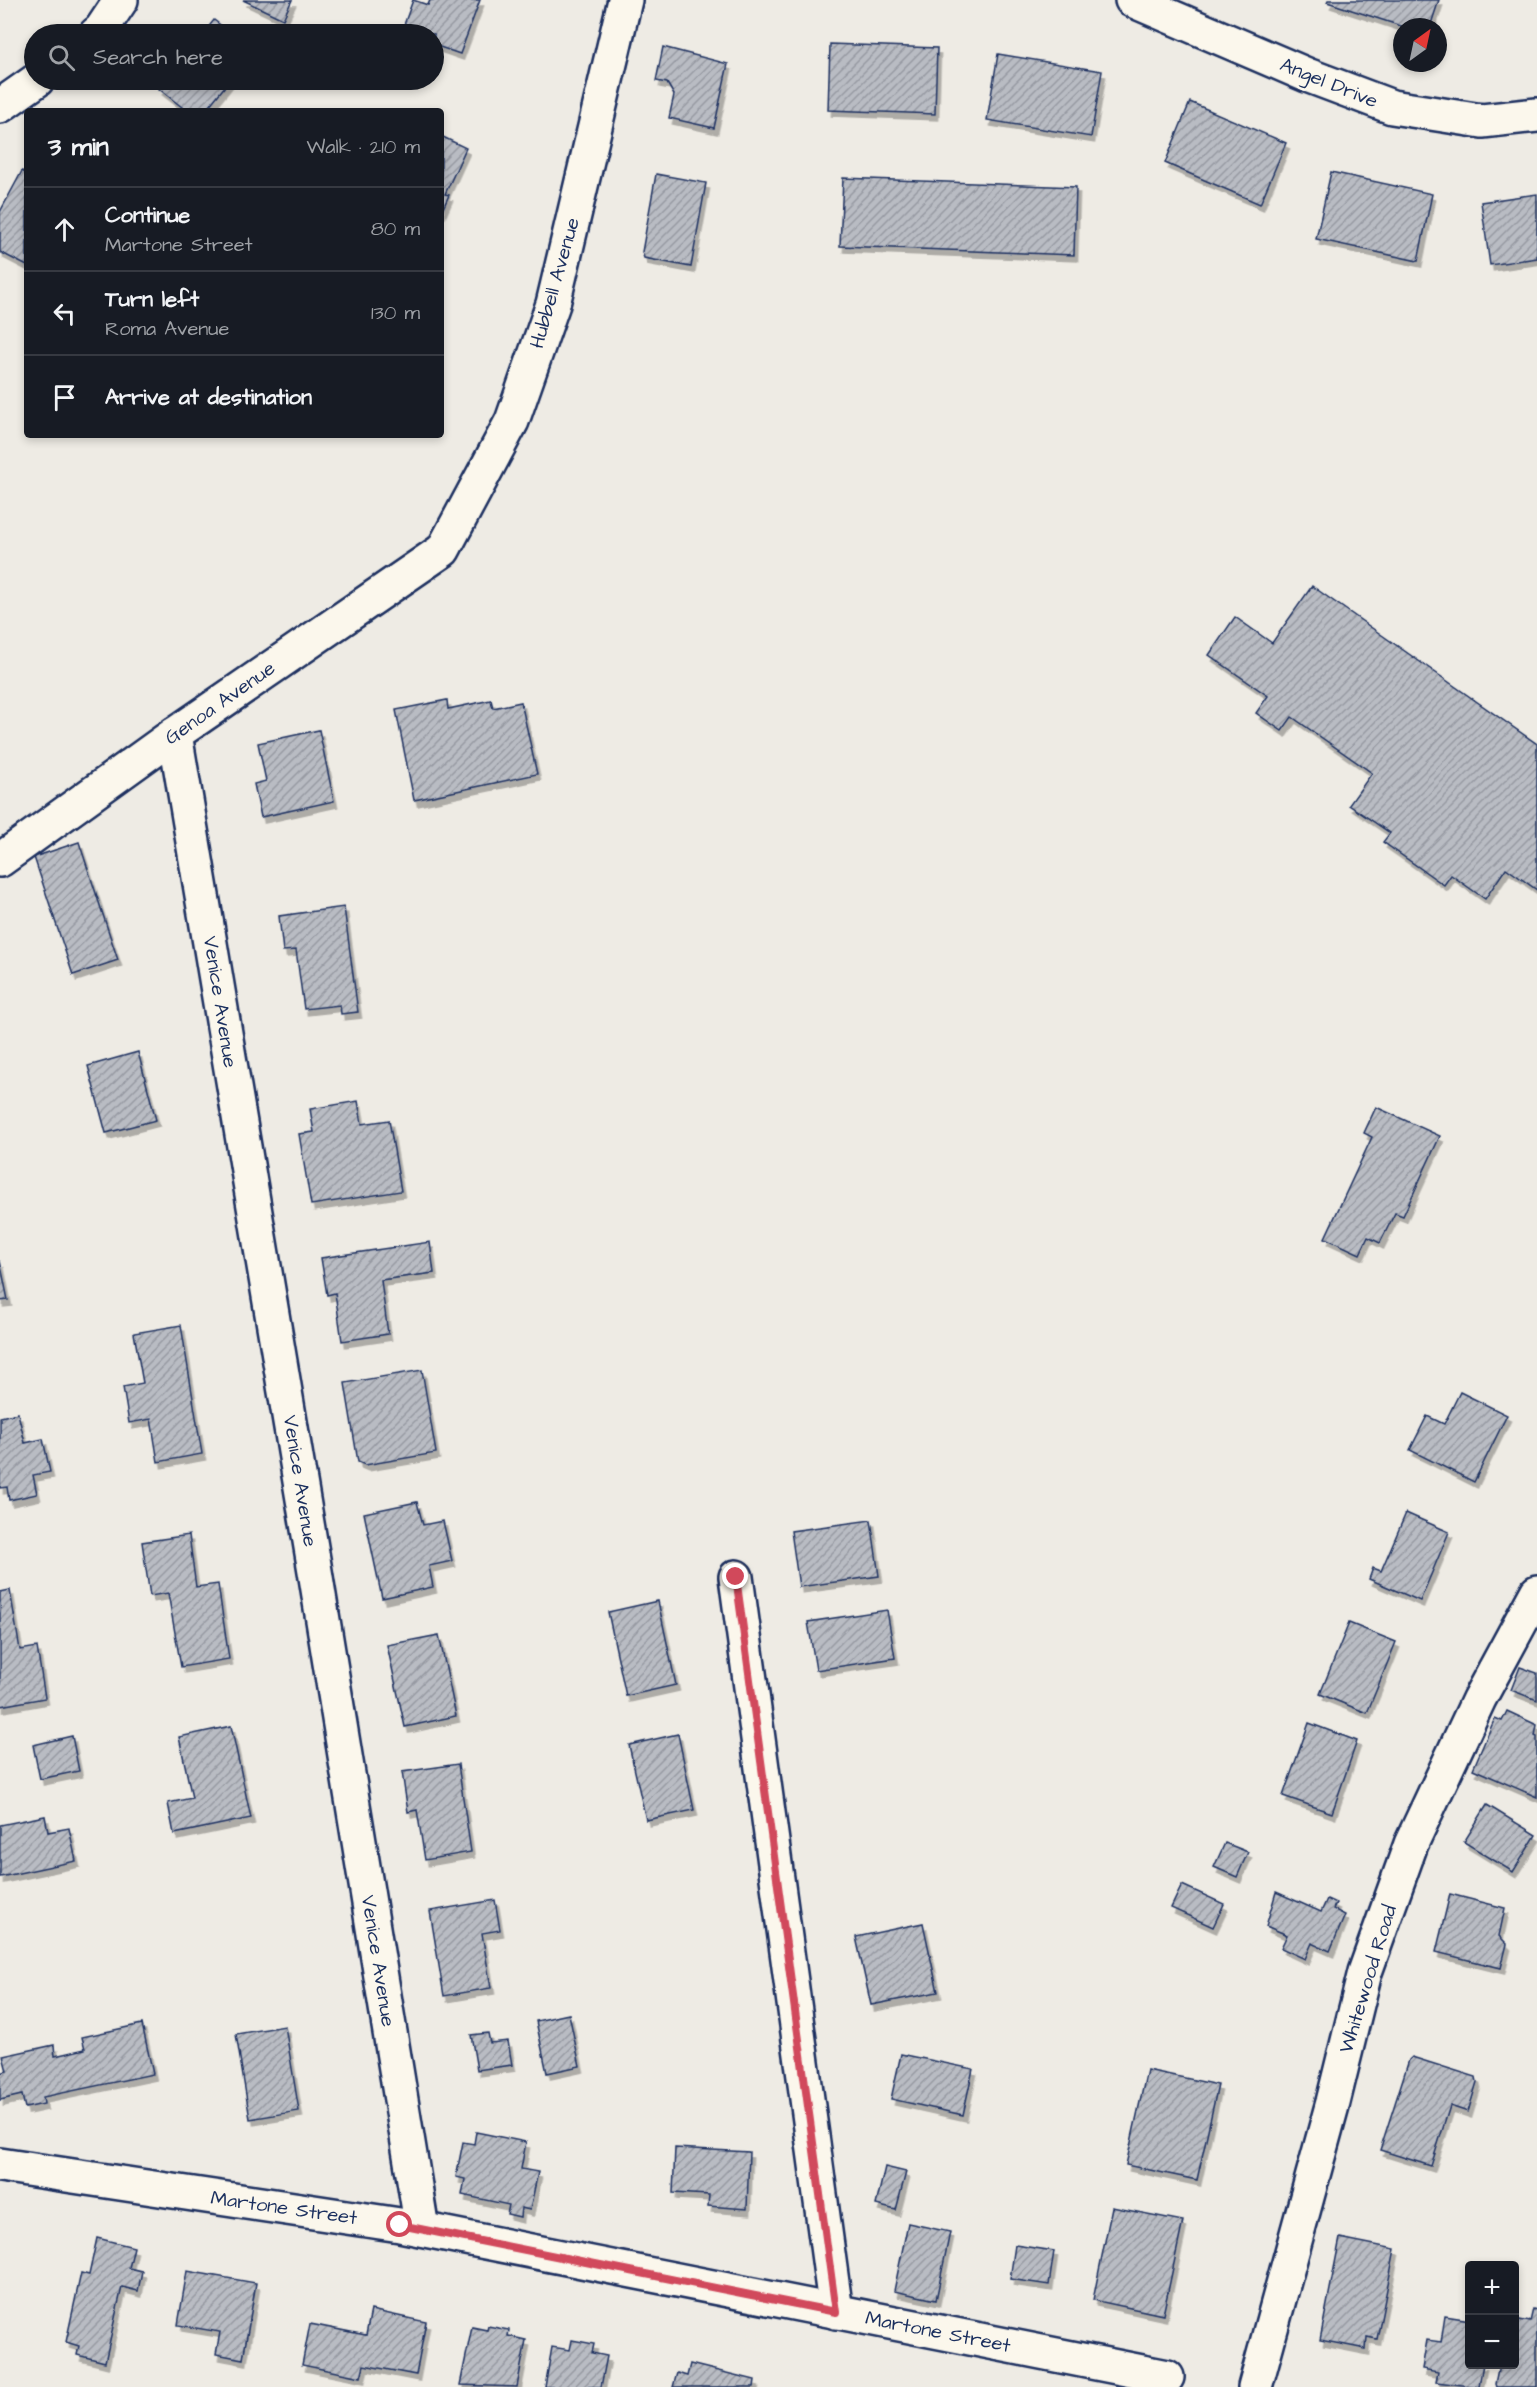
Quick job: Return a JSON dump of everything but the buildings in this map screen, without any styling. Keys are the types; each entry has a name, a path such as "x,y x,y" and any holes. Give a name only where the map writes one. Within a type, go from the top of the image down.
{"street":[{"path":"105,24 121,0"},
{"name":"Hubbell Avenue","path":"443,550 512,421 553,304 625,0"},
{"name":"Angel Drive","path":"1132,0 1307,75 1392,108 1482,121 1537,115"},
{"path":"0,106 24,89"},
{"name":"Genoa Avenue","path":"0,860 175,734 443,550"},
{"name":"Venice Avenue","path":"175,734 422,2229"},
{"path":"736,1577 836,2312"},
{"name":"Whitewood Road","path":"1255,2387 1333,2102 1365,1972 1411,1844 1479,1699 1537,1592"},
{"name":"Martone Street","path":"0,2166 422,2229 1167,2377"}],"route":[{"path":"400,2225 836,2312 736,1577"}]}
